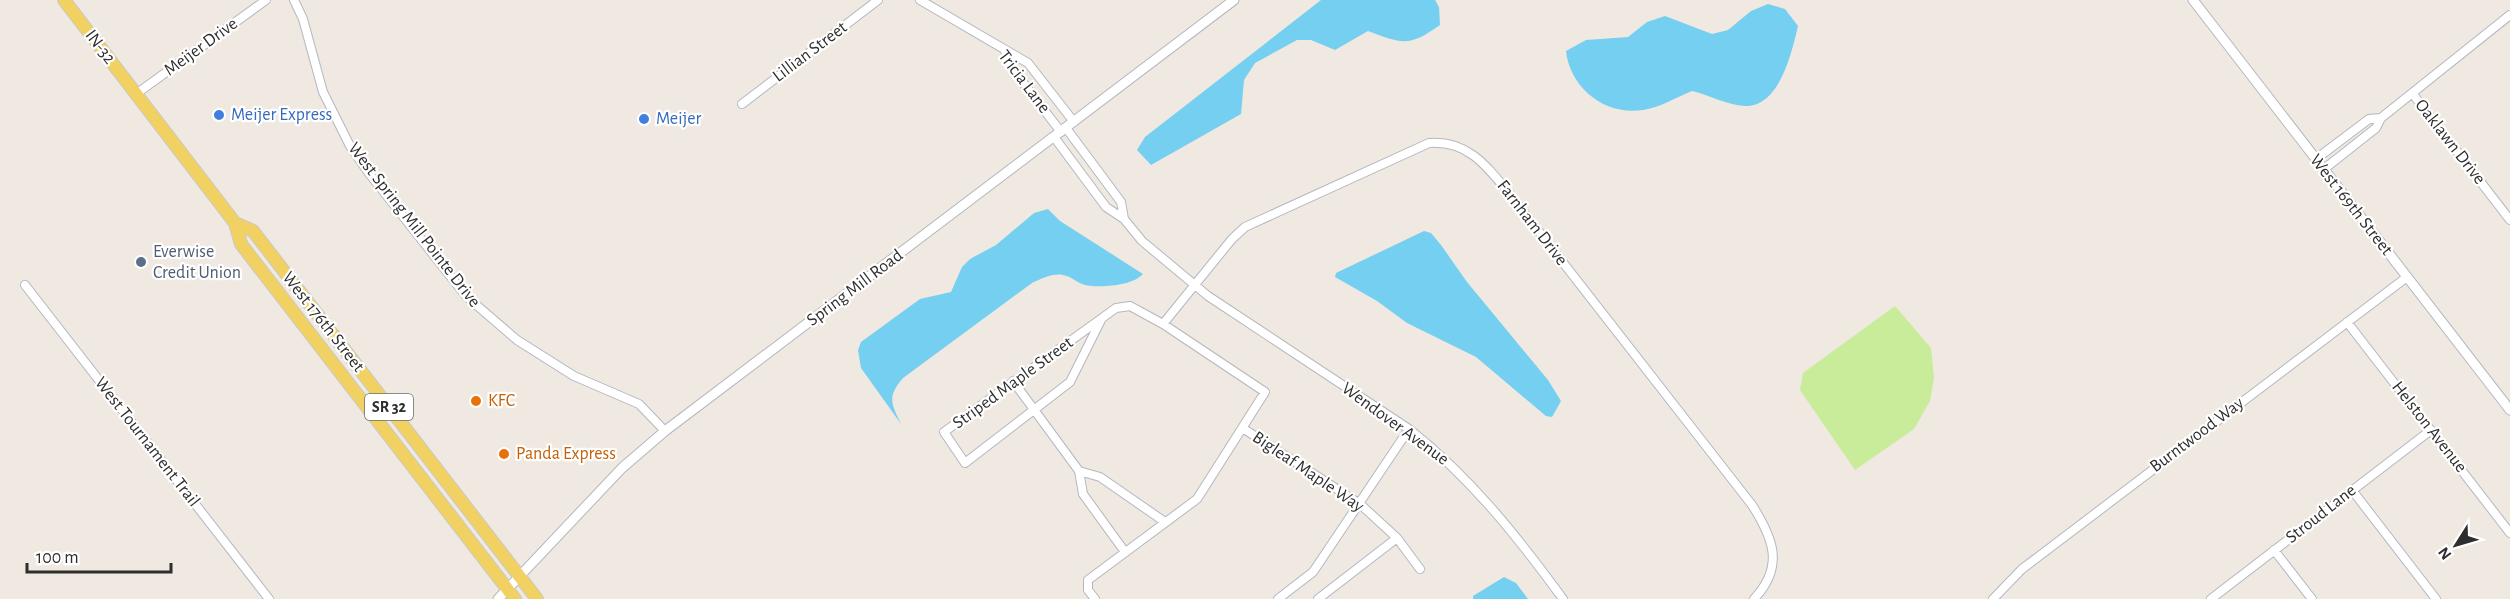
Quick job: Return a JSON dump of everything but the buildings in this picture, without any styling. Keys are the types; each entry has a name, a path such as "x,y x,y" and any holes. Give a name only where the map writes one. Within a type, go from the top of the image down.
{"main road":[{"name":"IN-32","path":"64,0 136,94"},
{"name":"West 176th Street","path":"136,94 235,223 240,244 511,594"},
{"name":"West 176th Street","path":"235,223 253,231 537,599"}],"street":[{"name":"Meijer Drive","path":"136,94 266,0"},
{"name":"West Spring Mill Pointe Drive","path":"294,0 303,19 323,92 350,146 466,296 517,340 574,376 639,404 665,431"},
{"name":"Lillian Street","path":"742,104 878,0"},
{"name":"Tricia Lane","path":"920,0 1005,51 1011,67 1064,130"},
{"name":"Spring Mill Road","path":"498,599 511,594 519,576 622,468 665,431 1234,0"},
{"name":"West 169th Street","path":"2193,0 2510,410"},
{"path":"2324,169 2376,128 2381,118 2510,15"},
{"path":"1005,51 1028,63 1106,207 1124,219"},
{"name":"Oaklawn Drive","path":"2412,93 2510,220"},
{"path":"2316,159 2369,119 2381,118"},
{"name":"Wendover Avenue","path":"1064,130 1121,202 1124,219 1142,241 1194,286 1409,429 1465,477 1510,526 1563,599"},
{"name":"Farnham Drive","path":"1194,286 1232,239 1245,227 1429,143 1448,143 1466,150 1486,164 1752,505 1769,532 1773,559 1766,583 1754,599"},
{"name":"Burntwood Way","path":"1993,599 2022,568 2407,277"},
{"name":"West Tournament Trail","path":"25,285 269,599"},
{"path":"1095,599 1088,590 1088,580 1197,499 1244,429 1265,392 1163,324 1194,286"},
{"name":"Striped Maple Street","path":"1101,320 1070,382 965,463 944,432 1116,308 1130,306 1163,324"},
{"name":"Helston Avenue","path":"2347,322 2510,533"},
{"path":"1013,381 1079,471 1083,494 1125,552"},
{"name":"Bigleaf Maple Way","path":"1244,429 1360,504 1397,538 1420,569"},
{"path":"1278,599 1313,572 1409,429"},
{"name":"Stroud Lane","path":"2211,599 2431,430"},
{"path":"1079,471 1100,477 1165,522"},
{"path":"2352,490 2436,599"},
{"path":"1318,599 1397,538"},
{"path":"2274,550 2312,599"}],"green space":[{"path":"1895,306 1931,348 1934,378 1930,401 1914,429 1855,470 1800,390 1803,373"}],"water":[{"path":"1321,0 1435,0 1439,7 1440,25 1421,37 1406,41 1390,39 1368,31 1335,50 1311,40 1297,40 1255,63 1244,80 1241,114 1151,165 1137,150 1145,137"},
{"path":"1768,4 1785,9 1798,26 1788,63 1776,88 1757,104 1738,105 1692,91 1649,109 1629,111 1616,109 1603,104 1582,88 1569,64 1566,51 1586,40 1628,37 1647,22 1665,16 1712,34 1728,30 1751,11"},
{"path":"1048,209 1060,221 1143,274 1124,284 1107,286 1085,285 1063,275 1047,277 1032,283 903,378 892,400 901,424 861,368 858,350 861,342 920,299 951,292 962,267 970,259 996,245 1034,213"},
{"path":"1424,231 1431,233 1441,245 1467,282 1548,380 1561,401 1552,417 1546,416 1476,357 1407,323 1377,301 1335,277 1336,273"},
{"path":"1504,577 1516,583 1528,599 1473,599 1473,596"}],"place":[{"name":"Meijer Express","path":"219,115"},
{"name":"Meijer","path":"644,119"},
{"name":"Everwise Credit Union","path":"141,262"},
{"name":"KFC","path":"476,401"},
{"name":"Panda Express","path":"504,454"}]}
